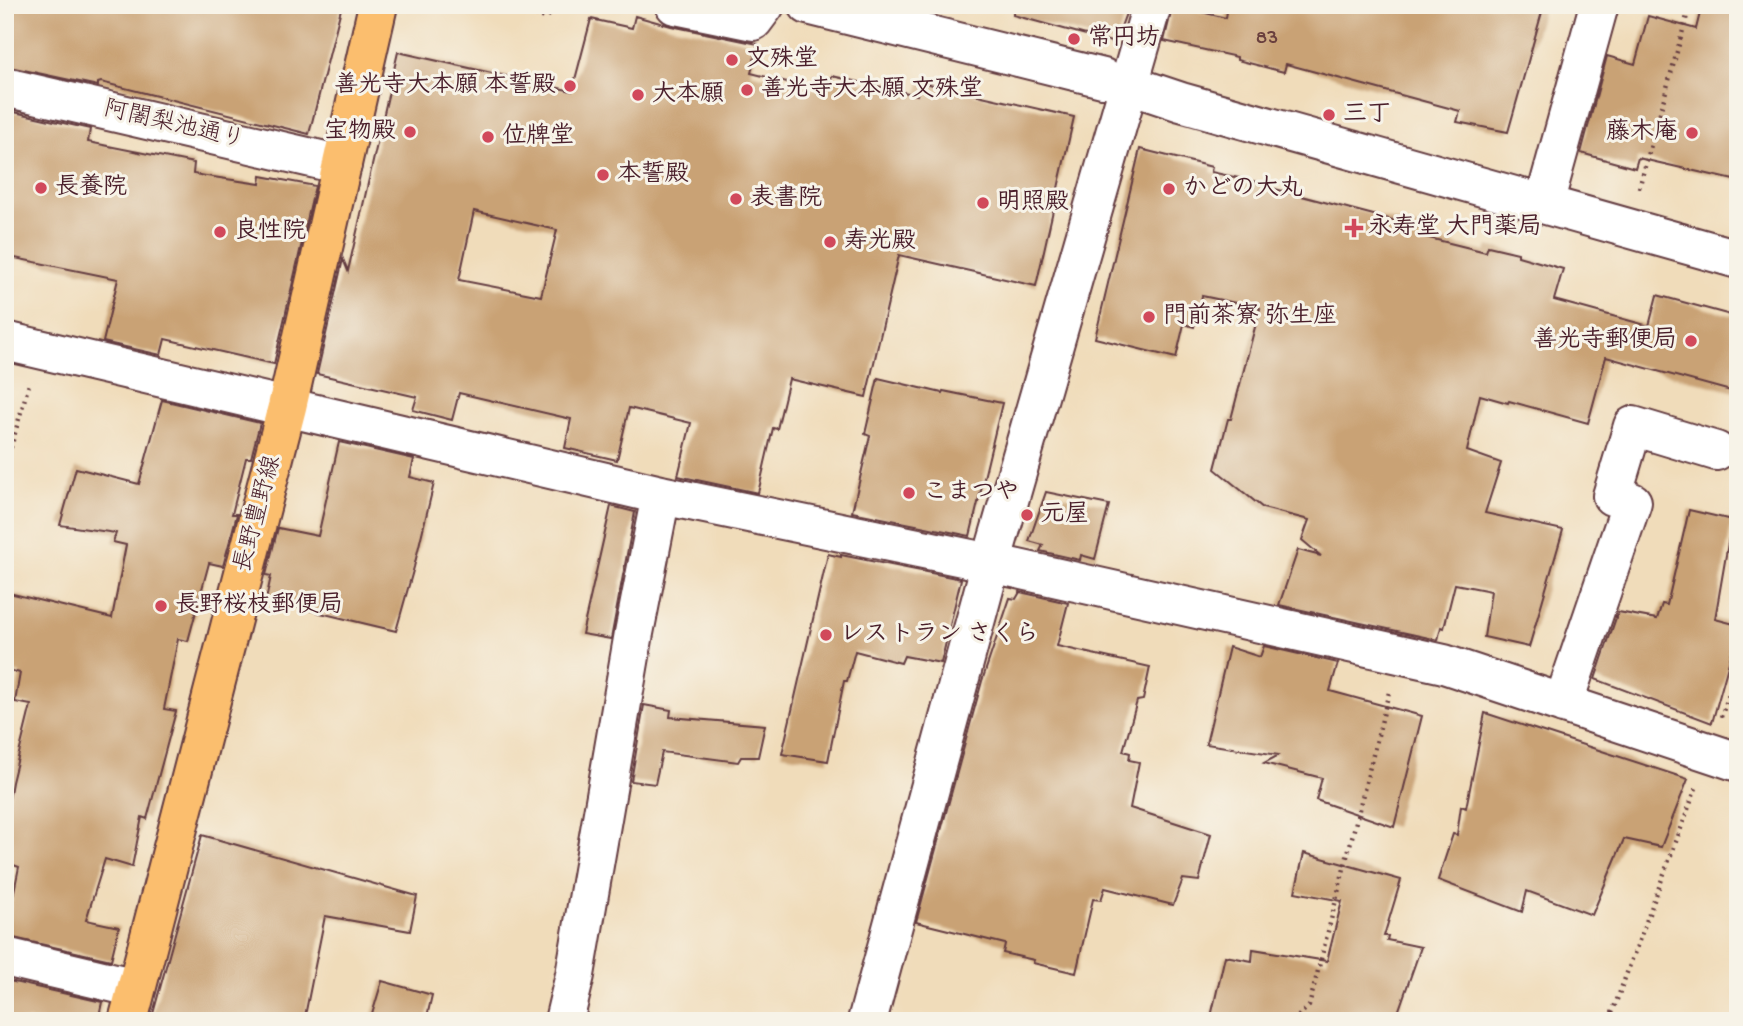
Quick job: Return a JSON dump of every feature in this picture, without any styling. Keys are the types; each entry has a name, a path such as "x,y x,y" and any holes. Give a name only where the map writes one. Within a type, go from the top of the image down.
{"main road":[{"name":"長野豊野線","path":"132,1004 287,407 378,5"}],"street":[{"path":"675,5 753,21 765,5"},
{"path":"808,5 1115,81 1738,259"},
{"path":"867,1021 991,563 1115,81 1152,5"},
{"path":"1544,204 1599,5"},
{"name":"阿闍梨池通り","path":"5,87 342,165"},
{"path":"22,345 662,495 991,563 1399,653 1444,664 1723,757"},
{"path":"1563,704 1632,502 1612,496 1633,426 1716,451"},
{"path":"564,1021 575,975 634,633 662,495"},
{"path":"5,957 132,1004"}],"path":[{"path":"494,5 545,18 559,5"},
{"path":"1639,188 1690,5"},
{"path":"5,468 22,345"},
{"path":"1293,1021 1309,1006 1399,653"},
{"path":"1612,1013 1723,757 1738,669"}],"building":[{"path":"5,5 342,5 309,134 101,82 98,86 5,66"},
{"path":"1014,5 1129,5 1115,43 1013,15"},
{"path":"1173,5 1226,18 1228,5 1544,5 1508,132 1457,122 1460,111 1286,64 1284,72 1237,60 1237,57 1164,41"},
{"path":"1702,5 1738,5 1738,181 1638,158 1635,168 1581,153 1607,56 1635,64 1648,16 1696,29"},
{"path":"635,16 758,44 751,73 827,92 832,76 917,95 920,82 1074,117 1036,286 899,255 866,397 789,379 777,429 773,428 758,493 678,476 691,423 629,408 617,460 565,448 571,419 459,393 452,420 413,410 417,397 317,374 343,259 348,271 398,52 572,91 591,19 632,28","holes":["474,211 557,230 541,296 459,280"]},
{"path":"5,110 90,129 88,142 194,163 193,174 260,184 261,176 315,186 274,364 165,339 161,355 103,342 118,279 5,256"},
{"path":"1140,149 1212,167 1211,172 1271,185 1271,188 1423,228 1421,236 1486,252 1488,246 1518,253 1518,256 1563,269 1554,300 1649,326 1657,295 1738,317 1738,393 1606,357 1588,423 1480,395 1467,451 1501,463 1485,513 1563,530 1529,647 1484,637 1491,591 1455,584 1444,628 1441,627 1438,640 1279,605 1298,550 1321,556 1302,540 1309,520 1263,508 1215,469 1260,308 1202,296 1194,327 1184,324 1176,358 1095,338"},
{"path":"878,378 1002,403 970,536 852,512 870,436 865,434"},
{"path":"162,400 260,423 251,458 246,458 232,514 237,514 223,566 209,563 188,641 178,639 164,709 176,711 147,819 142,817 132,867 105,859 86,920 119,927 111,960 5,936 19,867 5,862 5,822 31,705 15,702 20,673 5,669 5,592 112,618 126,545 113,542 116,533 60,525 76,468 139,484"},
{"path":"339,442 414,459 410,477 434,483 396,631 266,600 271,576 266,575 278,528 318,536"},
{"path":"1046,492 1109,505 1095,559 1081,555 1080,560 1040,551 1043,545 1029,541"},
{"path":"611,506 635,512 611,639 582,634"},
{"path":"1689,510 1732,520 1715,619 1738,625 1738,630 1712,723 1595,679 1618,612 1657,619 1662,604 1667,605"},
{"path":"828,554 961,579 941,663 904,656 901,663 855,651 847,681 844,681 828,761 782,754"},
{"path":"1020,592 1068,603 1057,646 1150,667 1143,700 1137,701 1123,751 1130,753 1129,760 1139,762 1130,808 1211,834 1199,881 1183,879 1173,905 1105,888 1101,900 1093,899 1076,973 1003,953 1005,944 916,922 982,681 1010,598 1016,599"},
{"path":"1264,646 1338,663 1330,691 1422,716 1394,827 1316,800 1322,778 1264,763 1279,755 1206,744 1229,647 1260,657"},
{"path":"644,705 671,710 670,717 765,725 758,757 741,757 738,762 662,752 655,784 631,781"},
{"path":"1485,713 1688,779 1661,847 1624,839 1592,915 1527,891 1522,912 1438,880 1453,834 1457,835 1461,806 1466,808"},
{"path":"202,835 417,896 410,931 325,916 304,1021 151,1021"},
{"path":"1304,853 1401,880 1384,936 1388,936 1387,940 1421,947 1395,1021 1210,1021 1225,956 1252,961 1253,949 1327,961 1342,901 1295,892"},
{"path":"5,980 102,1002 98,1021 5,1021"},
{"path":"382,981 432,995 426,1021 370,1021"}],"place":[{"name":"常円坊","path":"1074,39"},
{"name":"文殊堂","path":"732,60"},
{"name":"善光寺大本願 本誓殿","path":"570,86"},
{"name":"善光寺大本願 文殊堂","path":"747,90"},
{"name":"大本願","path":"638,95"},
{"name":"三丁","path":"1329,115"},
{"name":"宝物殿","path":"410,132"},
{"name":"藤木庵","path":"1692,133"},
{"name":"位牌堂","path":"488,137"},
{"name":"本誓殿","path":"603,175"},
{"name":"長養院","path":"41,188"},
{"name":"かどの大丸","path":"1169,189"},
{"name":"表書院","path":"736,199"},
{"name":"明照殿","path":"983,203"},
{"name":"永寿堂 大門薬局","path":"1354,228"},
{"name":"良性院","path":"220,232"},
{"name":"寿光殿","path":"830,242"},
{"name":"門前茶寮 弥生座","path":"1149,317"},
{"name":"善光寺郵便局","path":"1691,341"},
{"name":"こまつや","path":"909,493"},
{"name":"元屋","path":"1027,515"},
{"name":"長野桜枝郵便局","path":"161,606"},
{"name":"レストラン さくら","path":"826,635"}]}
